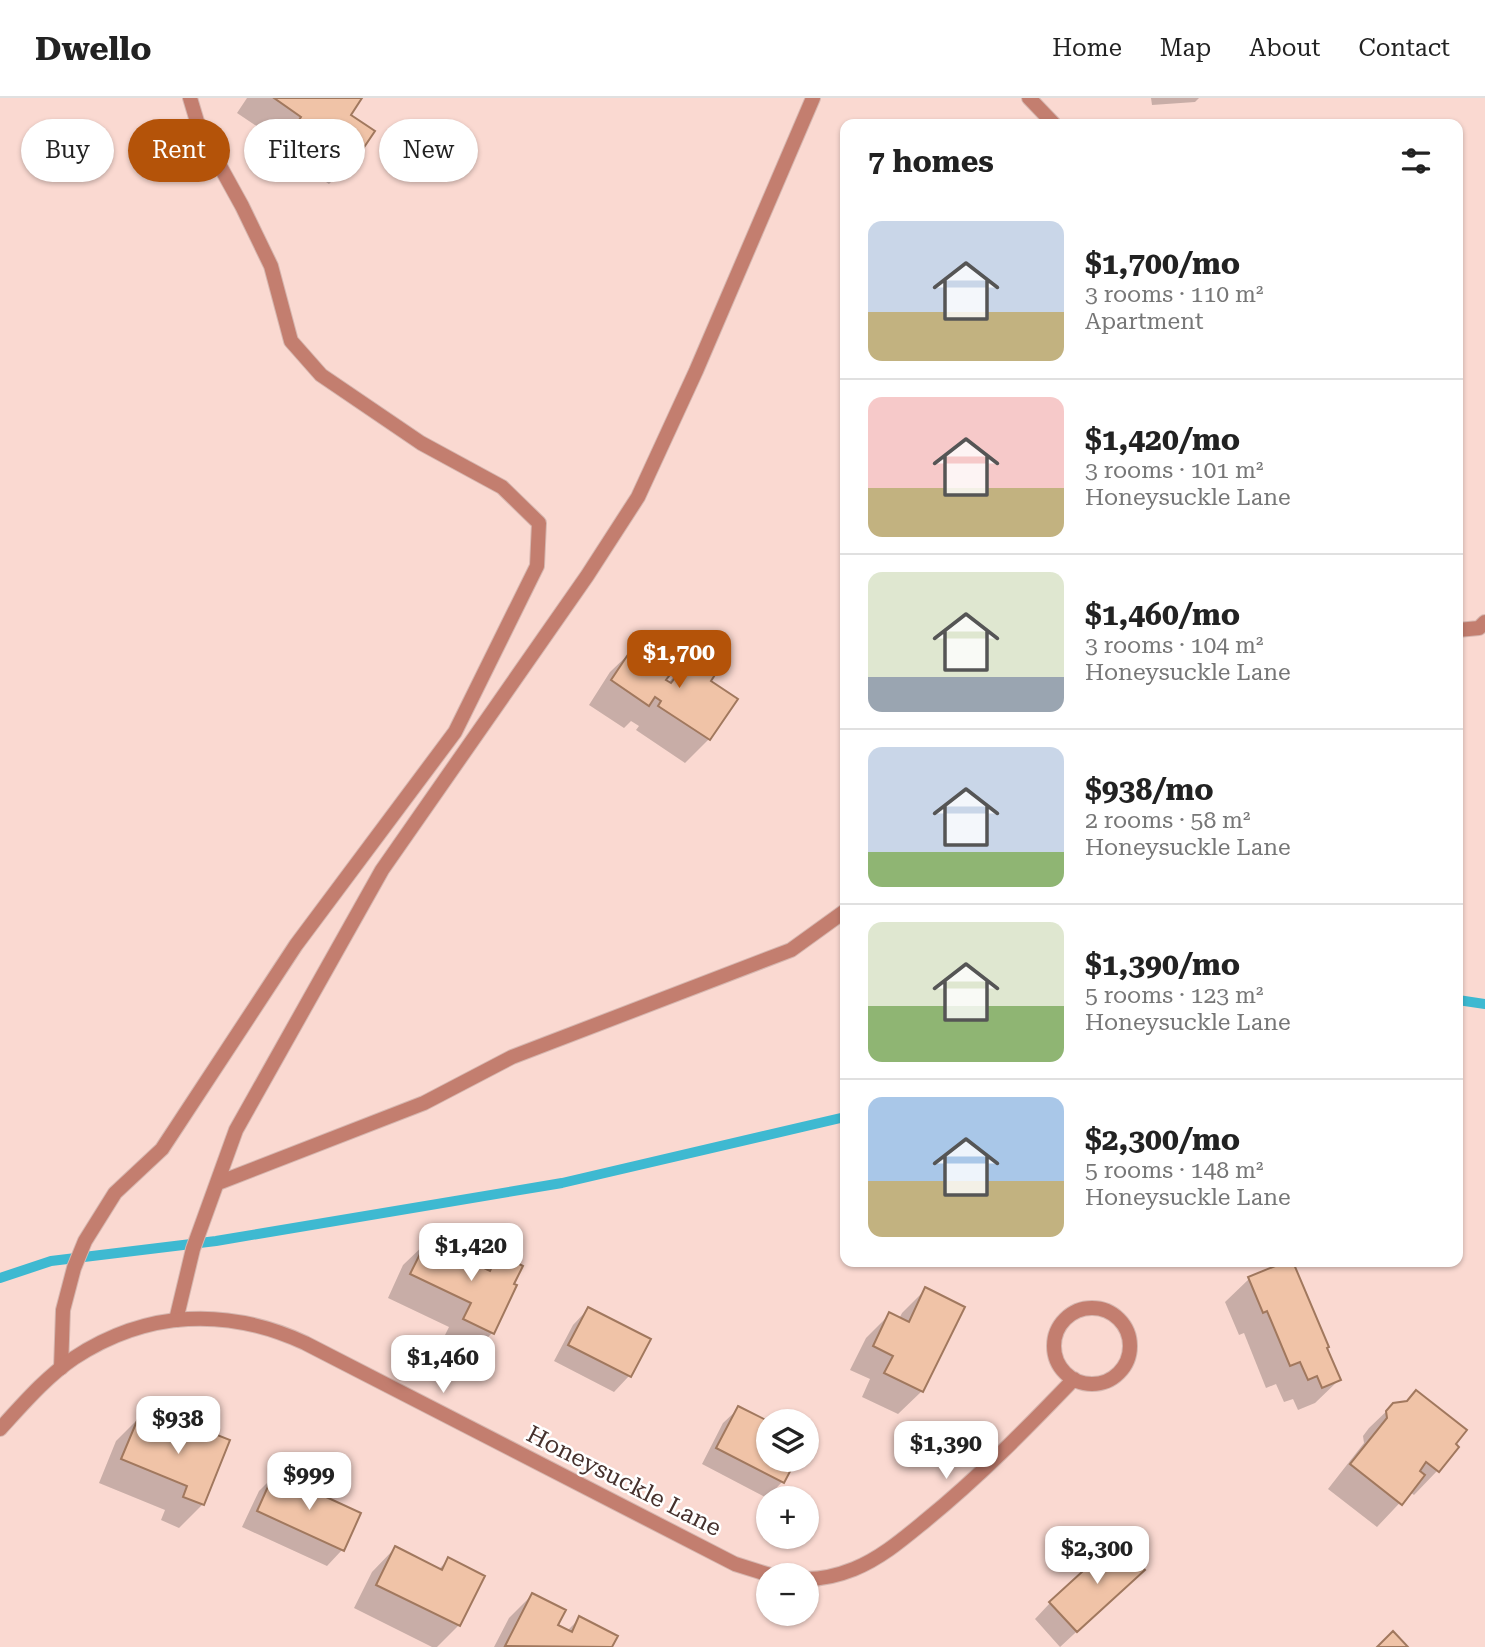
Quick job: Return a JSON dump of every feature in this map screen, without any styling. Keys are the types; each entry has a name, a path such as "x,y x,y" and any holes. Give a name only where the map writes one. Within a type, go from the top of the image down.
{"street":[{"path":"61,1368 63,1310 74,1268 85,1241 115,1193 162,1149 296,945 454,732 537,566 540,523 502,487 421,443 321,375 291,341 271,266 199,128 190,98"},
{"path":"176,1320 193,1249 236,1130 382,870 587,576 638,497 696,371 813,98"},
{"path":"1029,98 1049,119"},
{"path":"1463,629 1483,627"},
{"path":"218,1183 424,1103 512,1057 791,950 840,915"},
{"path":"1084,1309 1106,1310 1125,1326 1130,1350 1127,1362 1110,1380 1086,1383 1074,1379 1058,1363 1055,1340 1058,1330 1064,1320 1084,1309"},
{"name":"Honeysuckle Lane","path":"0,1429 61,1368 108,1340 135,1329 176,1320 221,1318 278,1331 735,1564 756,1571"},
{"path":"819,1578 854,1569 887,1551 998,1458 1074,1379"}],"building":[{"path":"274,98 362,98 351,115 357,119 300,119 301,117"},
{"path":"365,124 375,131 365,146"},
{"path":"633,647 672,672 666,680 671,683 696,651 720,667 711,681 738,699 710,740 658,706 661,701 655,697 649,706 611,680"},
{"path":"427,1240 490,1271 498,1253 523,1266 494,1334 463,1319 471,1303 410,1274"},
{"path":"1273,1267 1295,1267 1341,1380 1322,1388 1317,1376 1308,1380 1300,1362 1290,1366 1267,1311 1263,1313 1248,1277"},
{"path":"925,1287 965,1307 923,1392 884,1373 893,1356 873,1346 889,1312 909,1322"},
{"path":"588,1307 651,1339 631,1377 568,1345"},
{"path":"1416,1390 1467,1430 1456,1444 1459,1447 1439,1472 1426,1462 1420,1471 1425,1475 1402,1505 1350,1464 1387,1418 1386,1411 1393,1403 1407,1401"},
{"path":"738,1406 756,1415 756,1469 716,1448"},
{"path":"139,1416 189,1435 192,1425 230,1440 204,1505 183,1497 187,1486 121,1459"},
{"path":"763,1472 790,1472 784,1483"},
{"path":"274,1473 361,1513 344,1551 257,1511"},
{"path":"1117,1540 1145,1570 1077,1632 1049,1602"},
{"path":"395,1546 442,1570 448,1557 485,1576 460,1626 376,1585"},
{"path":"532,1593 566,1610 558,1625 572,1632 579,1616 618,1636 612,1647 505,1646"},
{"path":"1393,1631 1408,1647 1377,1647"}],"waterway":[{"path":"1463,1001 1485,1004"},
{"path":"0,1278 51,1261 216,1241 562,1183 840,1118"}]}
